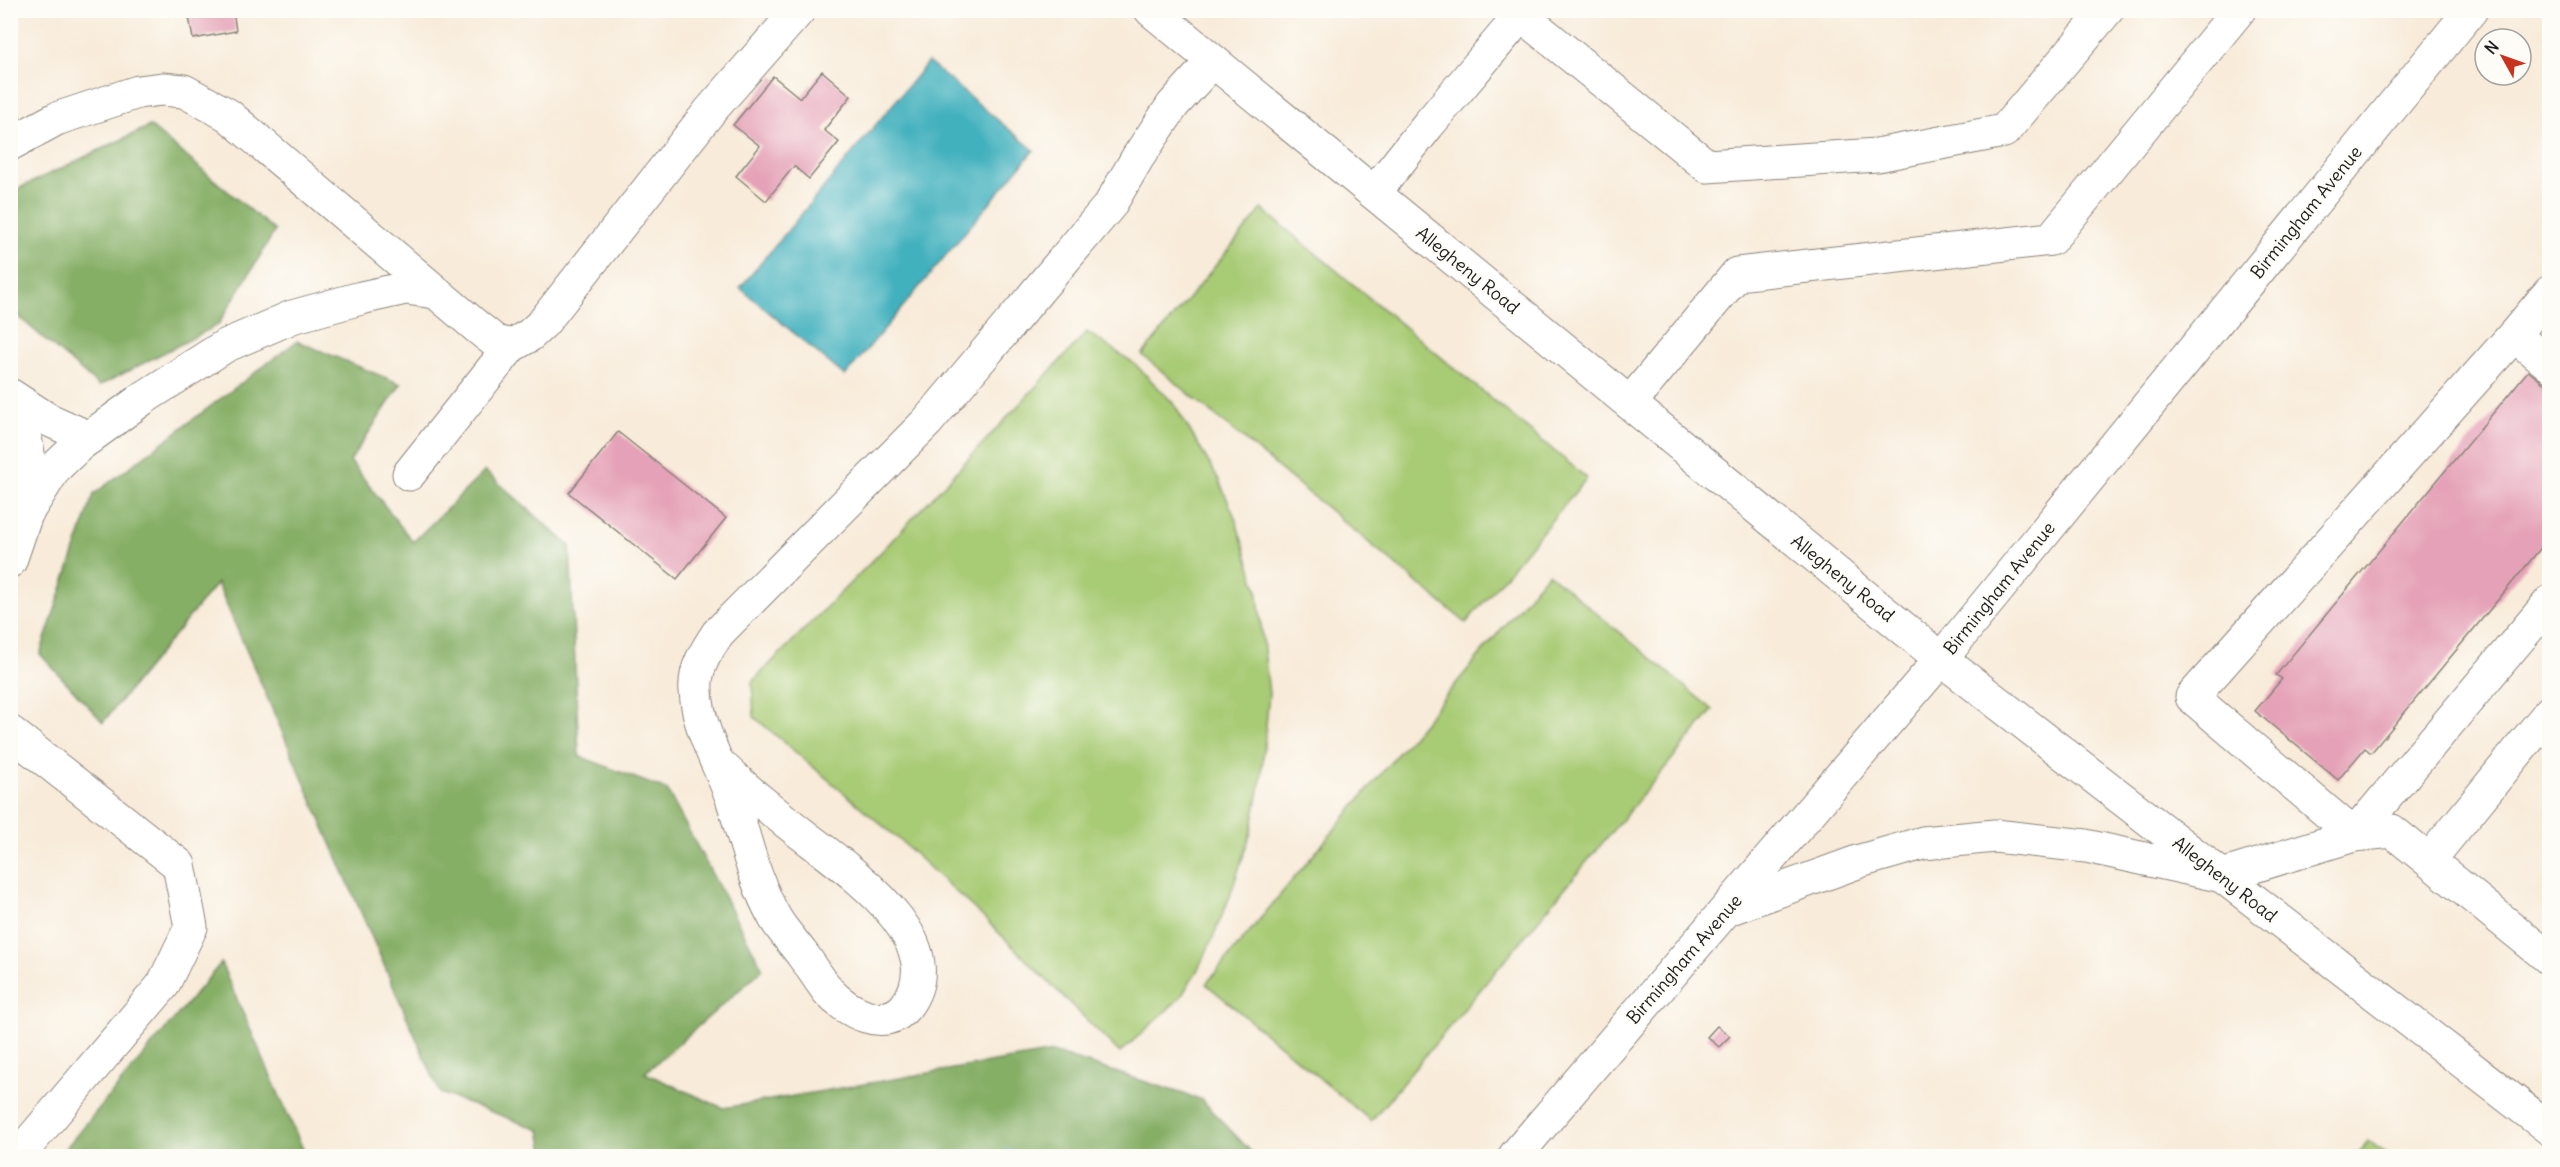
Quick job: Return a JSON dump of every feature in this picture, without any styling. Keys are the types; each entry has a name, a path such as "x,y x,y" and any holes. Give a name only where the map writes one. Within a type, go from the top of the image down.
{"main road":[{"path":"409,474 511,346 530,336 543,323 710,111 799,10"},
{"name":"Allegheny Road","path":"1151,10 1941,659 2550,1129"},
{"path":"1374,193 1519,13 1707,166 1877,155 2004,132 2107,10"},
{"path":"1630,403 1737,274 2051,239 2239,10"},
{"name":"Birmingham Avenue","path":"1515,1156 1941,659 2471,10"},
{"path":"719,764 749,792 877,893 898,920 916,952 917,964 913,993 899,1013 888,1019 856,1013 829,992 775,918 744,842 719,764 701,722 695,690 700,661 718,633 927,422 1110,206 1138,157 1173,105 1213,61"},
{"path":"10,144 56,118 138,92 162,89 184,91 228,115 496,342 511,346"},
{"path":"10,561 26,514 55,468 89,438 145,397 225,346 292,317 406,288 435,292"},
{"path":"2354,836 2192,697 2514,335 2545,308"},
{"path":"2514,335 2550,365"},
{"path":"10,395 47,419 89,438"},
{"path":"10,404 21,424 30,454 26,514"},
{"path":"2354,836 2550,602"},
{"path":"2430,859 2550,712"},
{"path":"10,732 179,865 191,927 163,985 22,1151 10,1152"},
{"path":"1726,910 1860,861 1923,843 1995,836 2086,846 2222,876 2354,836 2392,831 2430,859 2550,959"}],"green space":[{"path":"150,126 275,231 218,325 99,386 11,310 11,192"},
{"path":"1262,209 1587,478 1466,623 1142,355"},
{"path":"1087,332 1135,364 1174,404 1218,478 1234,515 1257,588 1269,694 1261,779 1251,832 1230,896 1212,940 1197,971 1180,998 1120,1053 984,918 902,842 754,717 752,682 882,551"},
{"path":"297,341 401,384 350,461 413,542 485,471 570,546 579,756 667,790 763,969 645,1073 723,1108 1053,1052 1202,1100 1255,1156 545,1156 540,1130 440,1093 217,583 103,722 40,654 94,494"},
{"path":"1548,573 1713,710 1371,1121 1206,984"},
{"path":"221,963 306,1156 59,1156"},
{"path":"2369,1141 2389,1156 2356,1156"}],"water":[{"path":"928,62 1034,150 845,376 740,288"}],"building":[{"path":"233,10 236,31 193,39 189,17"},
{"path":"822,71 851,96 824,130 839,142 809,179 794,166 766,201 736,176 760,146 733,125 773,76 800,98"},
{"path":"2528,371 2550,388 2550,537 2371,753 2365,748 2338,780 2255,711 2282,679 2276,675"},
{"path":"618,432 726,518 677,579 569,493"},
{"path":"1717,1026 1730,1036 1719,1047 1707,1037"}]}
